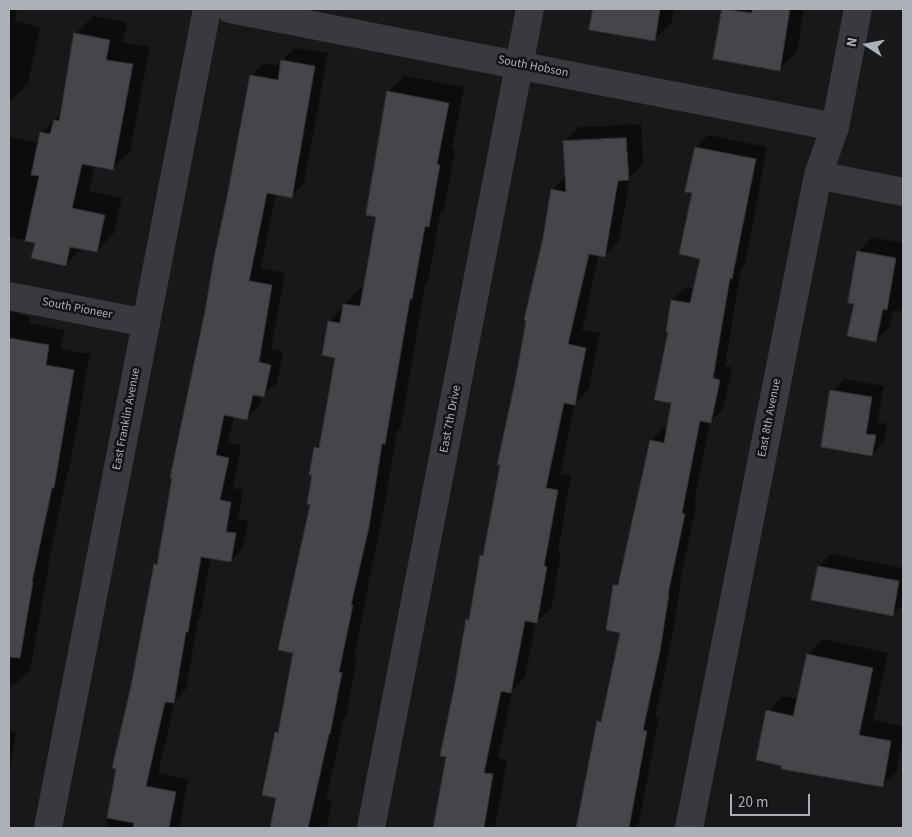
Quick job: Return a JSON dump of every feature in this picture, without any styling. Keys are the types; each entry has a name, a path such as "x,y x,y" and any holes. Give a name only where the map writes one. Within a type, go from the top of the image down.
{"street":[{"name":"East Franklin Avenue","path":"48,828 207,9"},
{"name":"South Hobson","path":"230,9 520,64 835,127"},
{"name":"East 7th Drive","path":"371,828 530,9"},
{"name":"East 8th Avenue","path":"689,828 818,175 835,127 858,9"},
{"path":"818,175 903,192"},
{"name":"South Pioneer","path":"9,296 146,323"}],"building":[{"path":"593,9 660,9 655,41 589,30"},
{"path":"722,9 752,13 752,9 790,9 780,71 713,59"},
{"path":"74,33 110,40 106,60 133,64 113,170 82,164 72,208 105,215 97,252 70,247 66,266 31,258 35,243 25,241 39,176 31,175 40,132 50,134 54,120 59,121"},
{"path":"281,60 315,66 292,198 267,193 249,281 272,285 259,362 271,365 264,397 253,395 247,420 224,415 216,455 229,458 220,500 231,502 226,532 236,533 231,562 201,557 174,703 165,702 146,786 176,792 169,828 133,828 134,823 107,818 116,769 112,768 131,686 154,564 157,565 172,478 170,478 205,311 250,75 278,80"},
{"path":"387,91 449,103 437,164 440,165 429,227 425,226 412,299 410,299 385,444 382,444 369,527 351,605 353,605 339,672 342,673 308,828 270,828 276,798 262,795 275,732 278,733 293,653 278,650 310,505 307,504 312,475 309,475 314,447 319,448 335,358 322,355 328,321 340,323 343,304 360,306 376,217 366,215"},
{"path":"626,138 629,180 618,181 605,257 589,254 568,344 586,348 575,405 564,403 546,488 558,490 544,566 547,567 537,623 525,621 511,693 501,691 484,773 493,774 484,828 433,828 446,757 440,756 466,619 469,620 480,555 483,556 500,465 497,465 515,382 526,321 524,320 543,238 551,189 566,192 563,141"},
{"path":"695,147 756,159 732,279 730,278 713,378 720,380 711,423 700,421 682,513 685,514 668,594 660,651 643,730 647,731 629,828 576,828 597,721 601,722 620,633 606,630 613,585 618,585 650,440 664,443 671,403 654,400 668,332 666,332 671,300 690,303 700,259 679,254 692,193 685,192"},
{"path":"857,251 896,258 887,310 883,309 876,342 847,336 854,304 848,303"},
{"path":"9,338 49,345 46,365 74,370 54,488 52,488 32,582 20,658 9,657"},
{"path":"830,390 872,397 866,434 876,435 872,456 821,447"},
{"path":"818,566 899,581 893,616 811,600"},
{"path":"807,654 873,668 859,735 891,741 883,787 781,769 782,766 756,760 766,710 793,716"}]}
